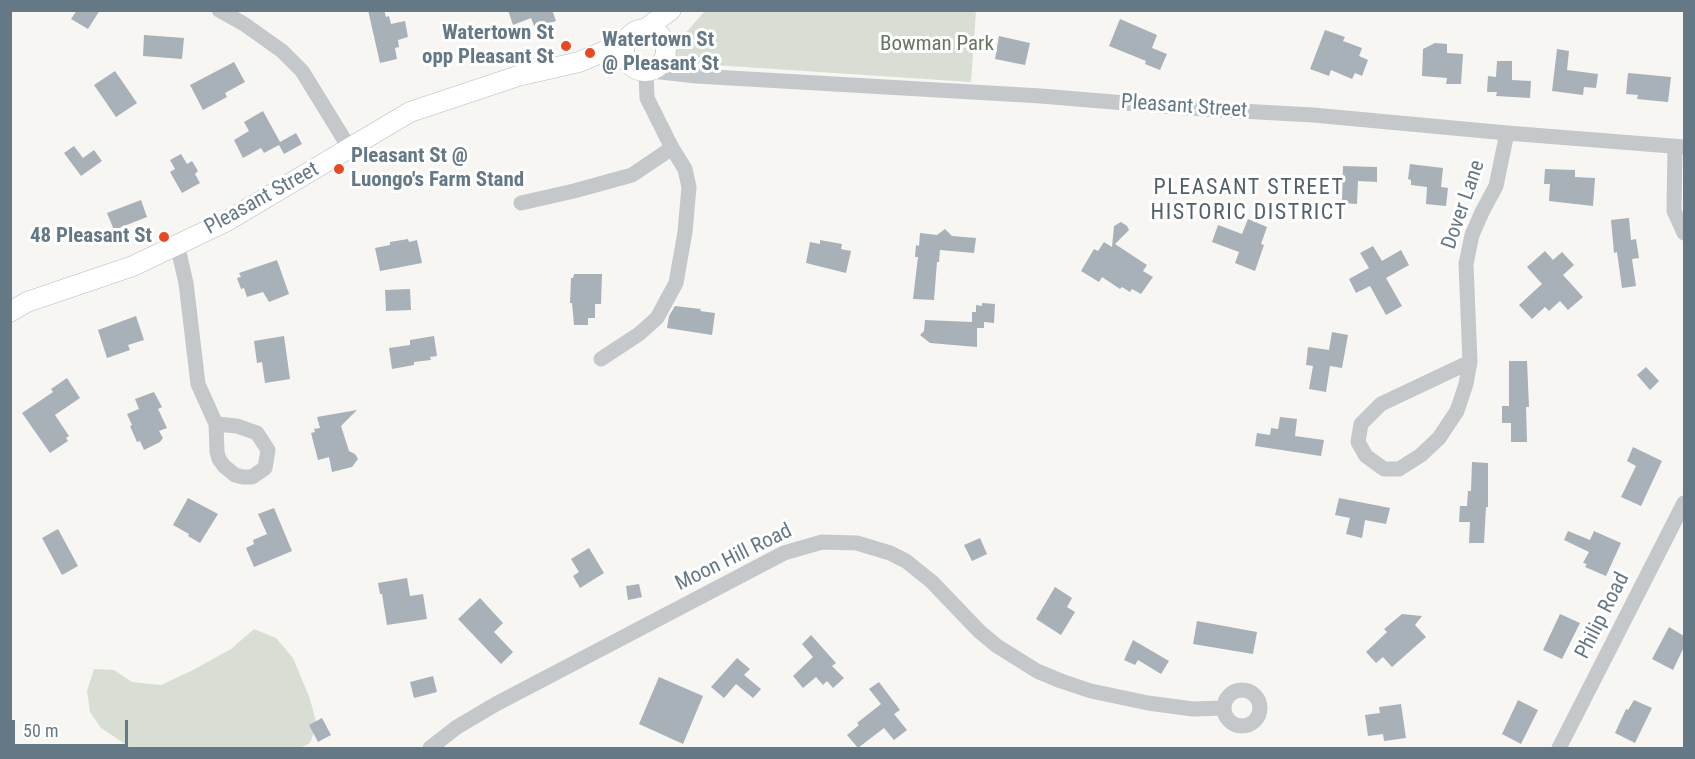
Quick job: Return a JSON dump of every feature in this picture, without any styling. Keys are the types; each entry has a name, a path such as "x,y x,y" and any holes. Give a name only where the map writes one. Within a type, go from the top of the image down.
{"main road":[{"path":"671,10 663,39 666,51 648,67 624,55 626,42 633,33 645,29 671,10"},
{"path":"645,29 655,32 663,39"},
{"name":"Pleasant Street","path":"10,312 27,302 133,266 227,221 410,112 519,76 579,62 626,42"},
{"name":"Pleasant Street","path":"579,62 648,67"}],"street":[{"path":"219,10 244,24 282,51 302,71 350,149"},
{"path":"601,359 639,334 657,318 676,283 685,231 689,187 685,169 647,98 648,67"},
{"name":"Pleasant Street","path":"648,67 682,74 1313,115 1680,146"},
{"name":"Dover Lane","path":"1470,362 1381,404 1361,424 1358,442 1366,456 1384,469 1399,469 1421,455 1439,438 1456,411 1466,384 1470,362 1466,264 1472,235 1496,186 1507,133"},
{"path":"1680,146 1674,211 1684,233"},
{"path":"521,203 632,175 672,148"},
{"path":"177,244 186,283 198,384 216,424"},
{"name":"Philip Road","path":"1561,748 1684,503"},
{"name":"Moon Hill Road","path":"430,748 484,710 516,693 784,553 822,542 857,543 890,553 906,561 932,582 980,632 997,646 1053,678 1091,691 1148,703 1194,709 1224,708"}],"green space":[{"name":"Bowman Park","path":"705,11 976,11 971,82 678,61 672,52 673,47"},
{"path":"254,629 276,638 293,658 310,699 317,725 310,743 300,748 131,748 101,728 90,712 87,691 94,669 114,670 132,682 161,685 231,649"}],"building":[{"path":"77,10 100,10 88,29 71,19"},
{"path":"368,10 384,10 391,24 405,21 408,37 398,40 399,47 395,48 397,59 380,63"},
{"path":"508,10 552,10 556,21 535,28 531,18 513,25"},
{"path":"1120,19 1157,35 1152,48 1167,54 1160,70 1145,64 1146,61 1109,46"},
{"path":"1325,30 1345,37 1343,41 1362,48 1359,56 1368,60 1362,76 1355,73 1352,79 1331,70 1329,76 1310,69"},
{"path":"144,35 184,38 182,59 143,56"},
{"path":"999,36 1030,43 1025,65 995,59"},
{"path":"1435,43 1447,44 1447,53 1463,54 1461,84 1446,84 1447,78 1422,76 1423,49"},
{"path":"1557,49 1569,51 1567,70 1598,74 1596,88 1584,87 1583,95 1552,91"},
{"path":"1497,61 1512,61 1512,80 1531,81 1530,98 1496,96 1497,92 1487,92 1488,76 1496,77"},
{"path":"234,62 245,82 225,93 227,97 203,110 190,85"},
{"path":"115,71 137,103 116,117 94,85"},
{"path":"1628,73 1671,77 1668,102 1637,99 1638,95 1626,94"},
{"path":"263,111 280,142 296,133 302,144 284,154 279,145 264,153 261,148 243,158 234,140 249,131 244,122"},
{"path":"74,146 83,158 94,150 102,161 81,176 64,153"},
{"path":"181,154 187,164 192,161 198,171 195,174 200,183 182,193 170,172 175,169 170,160"},
{"path":"1410,164 1443,168 1441,187 1448,188 1446,206 1426,204 1427,187 1411,185 1411,180 1408,179"},
{"path":"1343,166 1377,167 1377,182 1358,181 1357,204 1342,203"},
{"path":"1545,169 1575,170 1575,177 1595,178 1593,206 1549,201 1550,184 1544,184"},
{"path":"141,200 147,217 114,230 107,213"},
{"path":"1629,218 1631,240 1636,239 1639,258 1632,259 1636,286 1622,288 1617,252 1614,253 1611,220"},
{"path":"1248,219 1267,227 1261,244 1264,245 1255,271 1235,263 1239,252 1212,242 1218,225 1242,234"},
{"path":"1121,222 1129,230 1115,244 1147,265 1143,271 1153,277 1141,294 1132,289 1130,292 1122,287 1120,289 1102,277 1099,282 1081,271 1094,249 1098,251 1104,242 1112,247 1114,226"},
{"path":"945,229 952,236 976,238 974,253 940,250 934,300 913,299 918,257 915,257 916,245 919,246 920,233 937,235"},
{"path":"408,239 409,242 417,240 422,263 380,271 375,248 390,245 390,242"},
{"path":"820,240 842,244 841,249 851,251 846,273 806,263 810,242 820,244"},
{"path":"1373,246 1382,261 1401,250 1409,265 1386,278 1402,306 1386,315 1370,286 1356,293 1349,279 1369,268 1360,253"},
{"path":"1545,251 1553,260 1562,252 1574,265 1563,275 1583,297 1568,310 1560,301 1549,311 1545,307 1532,319 1519,305 1542,284 1527,267"},
{"path":"277,260 289,294 269,302 263,292 247,297 237,278 241,277 239,273"},
{"path":"574,274 602,274 601,304 595,304 595,318 588,318 588,325 574,325 572,303 570,303 571,278"},
{"path":"410,289 411,310 386,311 385,290"},
{"path":"982,303 995,304 994,323 984,322 984,328 977,328 977,347 930,343 920,335 924,331 925,320 972,322 972,312 976,312 976,305 982,306"},
{"path":"675,306 715,313 712,335 667,328 669,316"},
{"path":"136,316 144,340 128,345 130,350 107,358 98,330"},
{"path":"1332,332 1348,335 1342,368 1330,366 1326,392 1309,389 1313,366 1306,365 1308,347 1329,350"},
{"path":"284,336 290,379 265,383 262,362 257,363 254,341"},
{"path":"434,336 437,356 430,357 431,360 414,362 414,365 392,369 389,348 410,345 410,340"},
{"path":"1509,361 1527,361 1529,407 1526,407 1527,442 1511,442 1511,423 1502,423 1502,406 1509,406"},
{"path":"1646,367 1659,381 1650,390 1637,375"},
{"path":"67,378 80,398 55,415 69,436 66,438 68,441 50,453 22,413 53,392 51,389"},
{"path":"154,392 162,407 158,409 167,428 159,431 163,438 160,442 144,450 140,441 137,442 127,414 139,409 135,399"},
{"path":"357,410 341,426 349,451 358,459 352,467 332,472 329,457 318,460 311,433 315,432 314,429 320,428 317,417"},
{"path":"1280,417 1297,419 1295,436 1324,440 1321,456 1255,446 1257,433 1270,435 1271,428 1278,429"},
{"path":"1633,447 1662,461 1641,506 1621,497 1636,466 1627,461"},
{"path":"1472,462 1488,463 1488,507 1486,507 1484,543 1469,543 1470,522 1459,522 1460,506 1467,506 1468,491 1471,491"},
{"path":"188,498 218,514 200,543 173,525"},
{"path":"1339,498 1390,508 1386,524 1365,520 1362,538 1346,534 1350,518 1335,515"},
{"path":"274,508 292,551 254,567 246,548 254,544 253,540 267,534 258,514"},
{"path":"58,529 78,566 62,575 42,538"},
{"path":"1568,531 1590,540 1594,531 1621,543 1606,576 1585,567 1587,564 1583,563 1589,552 1564,540"},
{"path":"980,538 987,554 972,561 964,545"},
{"path":"589,548 604,573 580,588 573,576 579,572 571,559"},
{"path":"407,578 410,596 423,594 427,619 387,625 378,583"},
{"path":"639,584 642,597 628,600 626,586"},
{"path":"1055,587 1072,598 1067,607 1075,612 1061,635 1036,619"},
{"path":"480,598 503,623 494,632 513,652 501,664 458,619"},
{"path":"1402,614 1422,616 1415,625 1426,637 1392,667 1383,657 1376,663 1366,652 1387,632 1384,629"},
{"path":"1560,614 1580,623 1562,659 1543,650"},
{"path":"1197,621 1257,632 1253,654 1193,644"},
{"path":"1669,627 1684,636 1684,647 1673,670 1652,659"},
{"path":"811,635 836,663 832,666 844,678 833,688 827,681 823,685 816,677 803,688 793,676 813,657 802,644"},
{"path":"1133,640 1169,661 1161,674 1138,660 1135,665 1124,660"},
{"path":"737,658 750,669 744,675 761,689 753,698 736,684 724,698 711,687"},
{"path":"433,676 437,692 414,698 410,682"},
{"path":"659,677 703,696 683,744 639,724"},
{"path":"879,682 900,710 894,714 907,730 894,740 884,728 858,748 847,735 859,725 857,723 881,704 869,689"},
{"path":"1518,700 1538,710 1521,744 1502,734"},
{"path":"1634,700 1652,708 1635,743 1615,733 1626,709 1628,710"},
{"path":"1401,704 1406,738 1384,741 1383,734 1368,736 1365,715 1380,713 1379,707"},
{"path":"322,718 331,735 318,742 309,725"}],"place":[{"name":"Watertown St opp Pleasant St","path":"566,46"},
{"name":"Watertown St @ Pleasant St","path":"590,53"},
{"name":"Pleasant St @ Luongo's Farm Stand","path":"339,169"},
{"name":"48 Pleasant St","path":"164,237"}],"district":[{"name":"PLEASANT STREET HISTORIC DISTRICT","path":"1249,200"}]}
